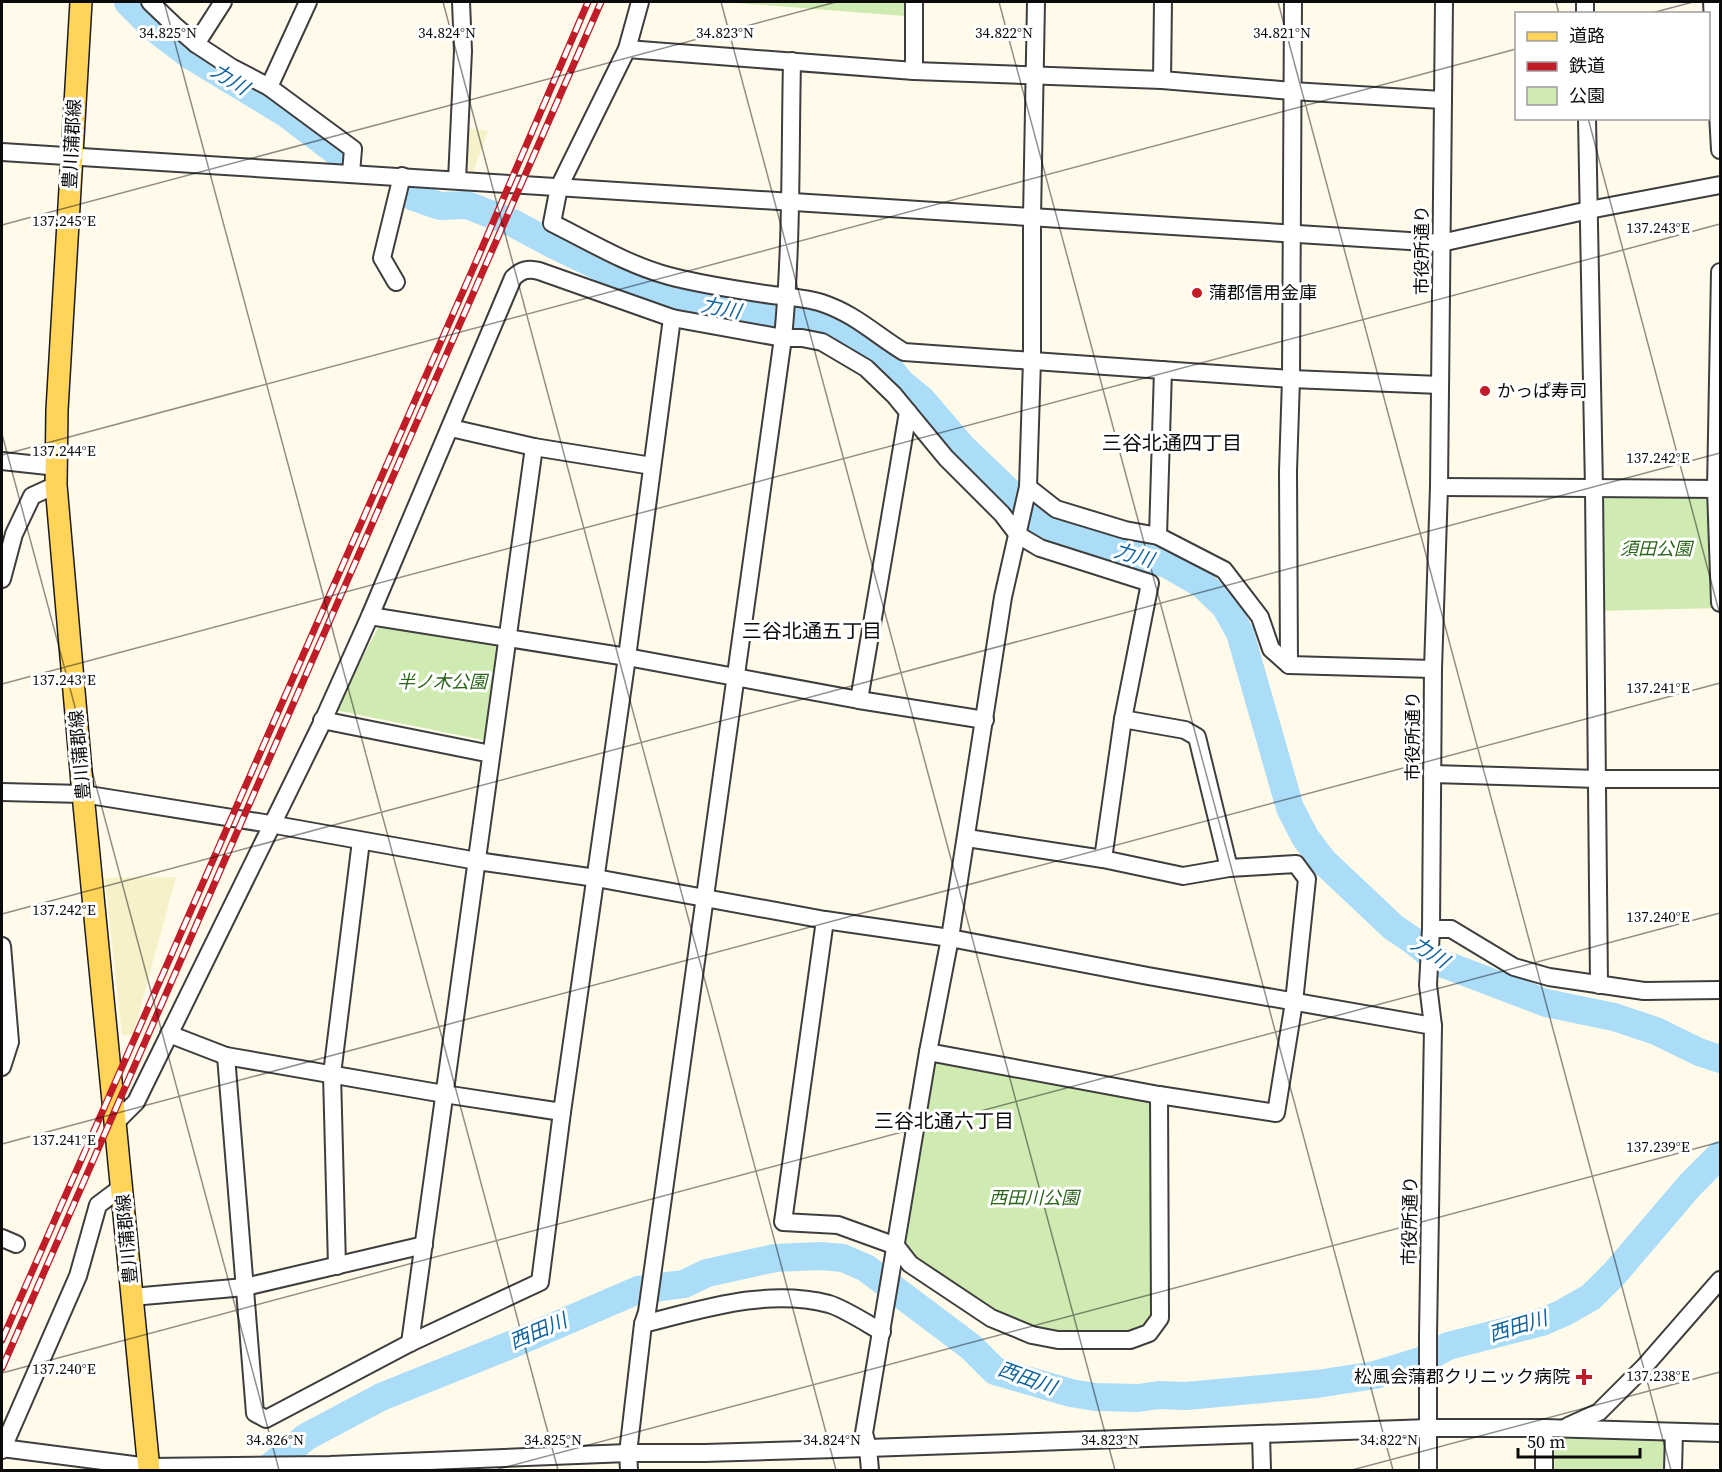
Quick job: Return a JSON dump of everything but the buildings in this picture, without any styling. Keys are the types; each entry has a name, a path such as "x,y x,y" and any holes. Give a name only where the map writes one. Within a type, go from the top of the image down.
{"main road":[{"name":"豊川蒲郡線","path":"81,2 57,410 57,476 83,794 149,1469"}],"street":[{"path":"150,2 196,44 231,67 269,87 353,148 351,173"},
{"path":"196,44 223,2"},
{"path":"269,87 308,2"},
{"path":"457,180 463,51 461,2"},
{"path":"640,2 627,49 559,187 552,223 623,259 668,276 786,300 820,302 845,312 904,352 1291,379 1440,385"},
{"path":"914,2 914,70"},
{"path":"870,1470 864,1433 967,838 1003,597 1028,490 1032,360 1036,2"},
{"path":"1162,80 1163,2"},
{"path":"1289,665 1288,494 1291,379 1293,2"},
{"name":"市役所通り","path":"1428,1470 1433,1026 1428,985 1431,929 1433,669 1439,487 1444,2"},
{"path":"1712,2 1720,150"},
{"path":"627,49 914,70 1162,80 1442,100"},
{"path":"629,1462 645,1318 783,338 790,202 792,61"},
{"path":"1587,120 1594,489 1599,985"},
{"path":"2,152 1441,243 1589,210 1720,185"},
{"path":"396,282 382,258 402,176"},
{"path":"116,1122 136,1102 322,720 370,616 513,278 524,270 539,271 672,318 783,338 822,342 866,368 894,395 946,458 1040,548 1150,583 1123,719 1103,860"},
{"path":"1720,272 1718,489 1720,603"},
{"path":"226,1056 255,1413 266,1419 410,1343 540,1282 672,318"},
{"path":"1158,536 1163,370"},
{"path":"859,700 908,412"},
{"path":"451,428 534,447 652,466"},
{"path":"410,1343 534,447"},
{"path":"2,461 57,476"},
{"path":"2,579 14,534 32,496 57,476"},
{"path":"1439,487 1718,489"},
{"path":"1028,490 1056,509 1125,530 1158,536 1224,570 1260,617 1271,649 1289,665 1433,669"},
{"path":"370,616 627,657 859,700 985,720"},
{"path":"1123,719 1185,730 1197,737 1229,868"},
{"path":"322,720 491,754"},
{"path":"1432,774 1598,779 1720,779"},
{"path":"2,792 83,794 270,824 477,861 596,878 825,920 950,939 1433,1026"},
{"path":"928,1053 1159,1095 1276,1113 1294,1002 1307,879 1296,864 1229,868 1183,876 1103,860 967,838"},
{"path":"337,1266 332,1074 360,840"},
{"path":"825,920 783,1222 838,1225 895,1251 910,1264 991,1318 1032,1335 1058,1340 1130,1340 1149,1333 1160,1318 1159,1095"},
{"path":"1431,929 1451,929 1514,967 1549,977 1644,991 1720,990"},
{"path":"2,946 10,1042 2,1067"},
{"path":"169,1034 226,1056 562,1112"},
{"path":"122,1187 98,1205 78,1276 2,1449 60,1463 149,1469 231,1465 629,1462 705,1453 1261,1434 1428,1421 1544,1428 1720,1433"},
{"path":"132,1297 245,1287 424,1245"},
{"path":"1544,1428 1561,1428 1599,1412 1644,1367 1720,1280"},
{"path":"645,1318 736,1301 782,1298 830,1304 882,1334"},
{"path":"1544,1428 1544,1470"},
{"path":"1673,1470 1674,1432"},
{"path":"1261,1434 1262,1470"}],"shaded area":[{"path":"460,127 488,131 473,172 458,168"},
{"path":"176,877 133,1035 122,1035 105,878"}],"green space":[{"path":"721,2 905,2 905,16"},
{"name":"須田公園","path":"1594,489 1716,489 1720,608 1595,611"},
{"name":"半ノ木公園","path":"379,626 503,641 483,740 335,710"},
{"name":"西田川公園","path":"928,1052 1159,1095 1160,1318 1149,1333 1032,1335 896,1246"},
{"path":"1544,1428 1674,1432 1673,1470 1544,1470"}],"waterway":[{"name":"力川","path":"128,2 154,28 188,54 287,114 337,152"},
{"name":"力川","path":"414,197 440,206 467,205 513,223 645,289 703,306 762,316 821,318 873,347 901,383 922,400 964,449 1037,522 1061,534 1167,564 1203,585 1225,606 1240,633 1290,808 1305,837 1323,861 1393,927 1441,963 1546,1003 1614,1017 1656,1031 1699,1052 1720,1059"},
{"name":"西田川","path":"266,1470 306,1437 381,1397 513,1344 638,1290 684,1284 707,1273 775,1258 820,1256 843,1258 866,1268 971,1347 995,1371 1071,1393 1095,1397 1186,1396 1317,1384 1375,1375 1421,1361 1448,1346 1542,1322 1591,1297 1615,1273 1690,1185 1720,1155"}],"railway":[{"path":"2,1340 588,2"},
{"path":"2,1368 601,2"}],"place":[{"name":"蒲郡信用金庫","path":"1197,293"},
{"name":"かっぱ寿司","path":"1485,391"},
{"name":"松風会蒲郡クリニック病院","path":"1584,1377"}],"district":[{"name":"三谷北通四丁目","path":"1172,443"},
{"name":"三谷北通五丁目","path":"812,631"},
{"name":"三谷北通六丁目","path":"944,1121"}]}
